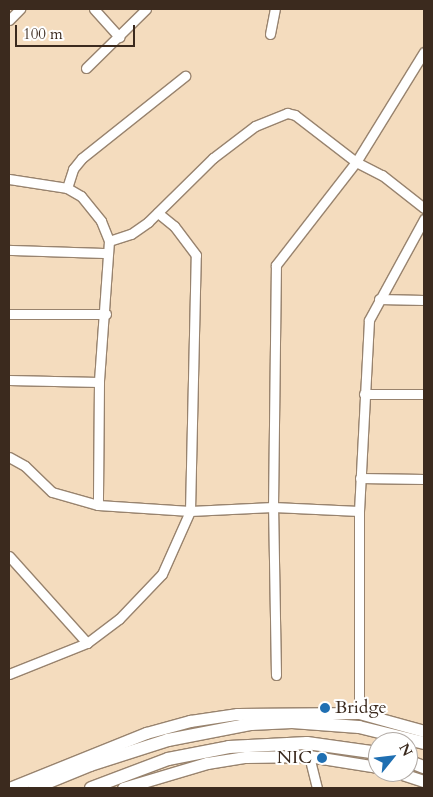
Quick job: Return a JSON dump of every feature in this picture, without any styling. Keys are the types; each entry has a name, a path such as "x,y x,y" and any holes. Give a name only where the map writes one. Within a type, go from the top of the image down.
{"main road":[{"path":"34,788 90,765 168,740 252,724 292,722 359,727 424,744"},
{"path":"91,788 168,759 228,746 307,743 368,752"}],"street":[{"path":"9,20 20,9"},
{"path":"94,9 119,37"},
{"path":"86,68 146,9"},
{"path":"270,34 274,9"},
{"path":"276,675 273,507 276,265 356,162 424,52"},
{"path":"67,188 73,169 82,158 185,76"},
{"path":"109,242 131,234 158,213 213,158 255,126 282,114 295,115 356,162 382,175 424,208"},
{"path":"9,180 67,188 81,196 94,210 109,242 107,253 106,314 99,382 98,505"},
{"path":"9,674 87,643 119,619 162,574 190,511 196,254 174,226 158,213"},
{"path":"359,713 359,511 369,320 379,298 424,219"},
{"path":"9,250 107,253"},
{"path":"379,298 424,300"},
{"path":"9,314 106,314"},
{"path":"9,380 99,382"},
{"path":"364,394 424,394"},
{"path":"9,457 26,466 52,492 98,505 190,511 273,507 359,511"},
{"path":"360,478 424,480"},
{"path":"9,556 87,643"},
{"path":"9,788 87,754 190,721 281,711 359,713 424,731"},
{"path":"309,756 317,788"},
{"path":"123,788 207,763 246,757 309,756 368,765"}],"place":[{"name":"Bridge","path":"325,708"},
{"name":"NIC","path":"322,758"}]}
